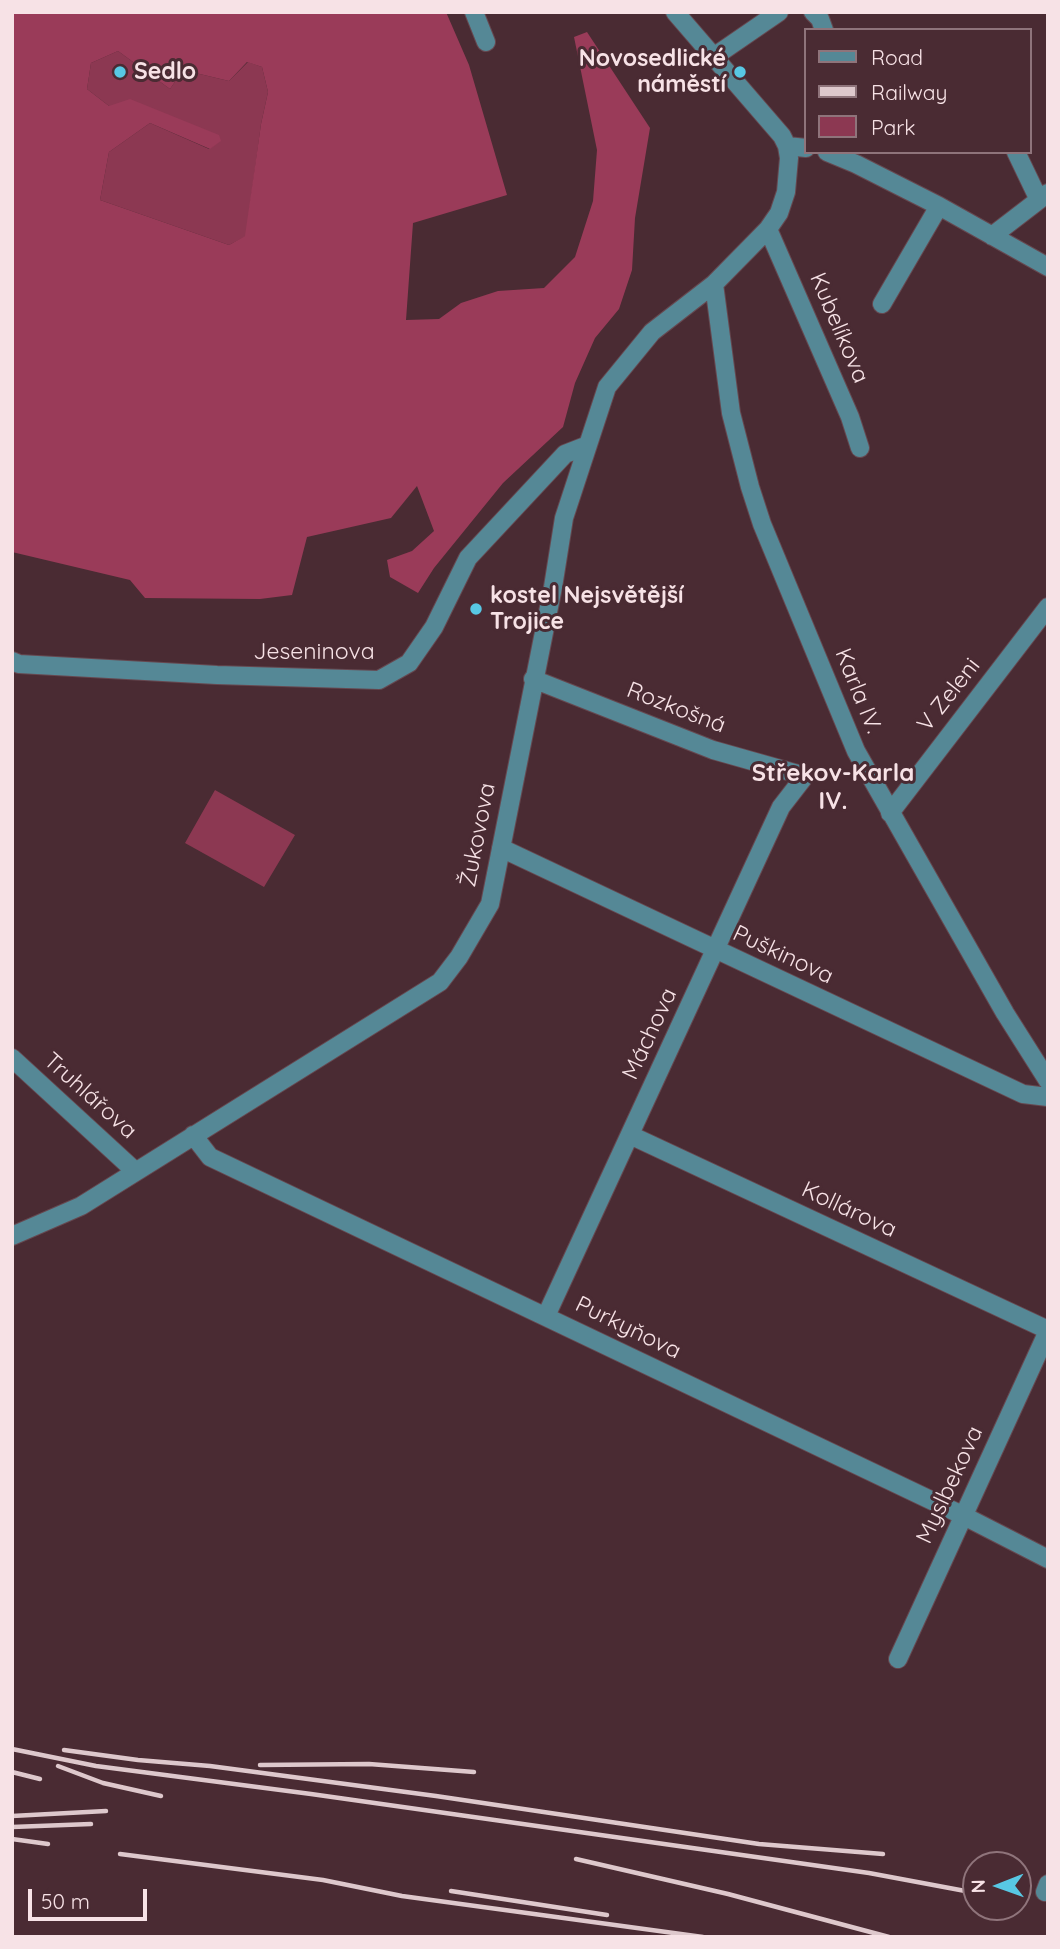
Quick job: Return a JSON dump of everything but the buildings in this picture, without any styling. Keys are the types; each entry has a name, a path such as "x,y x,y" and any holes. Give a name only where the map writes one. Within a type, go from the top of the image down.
{"street":[{"path":"474,12 486,42"},
{"path":"675,12 773,124 787,146 789,173 779,213 768,229 713,284"},
{"path":"715,56 779,12"},
{"path":"814,12 823,28"},
{"path":"787,146 804,148"},
{"path":"838,154 859,158 1048,267"},
{"path":"992,236 1043,197 1017,154"},
{"path":"883,304 939,206"},
{"name":"Kubelíkova","path":"768,229 850,417 860,448"},
{"name":"Žukovova","path":"12,1236 81,1206 440,982 459,957 490,904 553,587 564,518 607,387 652,332 713,284"},
{"name":"Karla IV.","path":"713,284 731,413 750,487 762,524 856,751 1005,1013 1048,1081"},
{"name":"Jeseninova","path":"12,661 19,664 217,675 379,680 409,663 434,627 468,558 565,454 588,445"},
{"name":"V Zeleni","path":"890,813 1048,607"},
{"name":"Rozkošná","path":"533,679 713,750 805,776"},
{"name":"Máchova","path":"546,1316 781,807 805,776"},
{"name":"Puškinova","path":"501,848 1023,1094 1048,1097"},
{"name":"Truhlářova","path":"12,1058 135,1171"},
{"name":"Purkyňova","path":"193,1135 210,1157 962,1515 1048,1559"},
{"name":"Kollárova","path":"631,1135 1048,1331"},
{"name":"Myslbekova","path":"898,1659 1048,1331"}],"green space":[{"path":"118,51 170,89 183,70 229,81 248,62 262,67 268,92 246,236 229,245 100,200 109,152 150,123 209,149 220,141 109,106 87,89 91,63"},
{"path":"215,790 295,835 264,887 185,843"}],"shaded area":[{"path":"12,12 446,12 469,65 507,195 413,223 406,320 439,319 461,303 498,291 544,288 575,257 593,201 597,150 574,37 587,32 650,128 635,218 632,270 619,309 595,338 575,383 563,427 503,483 434,568 418,593 390,577 387,560 412,551 434,531 417,486 391,518 307,537 292,595 260,599 145,598 130,580 12,552","holes":["118,51 170,89 183,70 229,81 247,62 262,67 268,92 245,236 229,245 100,200 109,152 150,123 210,149 221,141 219,135 130,99 109,106 87,89 91,63"]}],"railway":[{"path":"12,1749 96,1766 869,1873 962,1890"},
{"path":"64,1750 436,1796 759,1844 883,1854"},
{"path":"260,1765 369,1764 474,1772"},
{"path":"58,1766 103,1783 161,1796"},
{"path":"12,1772 40,1779"},
{"path":"12,1816 106,1811"},
{"path":"12,1827 91,1824"},
{"path":"12,1839 48,1844"},
{"path":"120,1854 323,1880 402,1896 703,1937"},
{"path":"576,1859 728,1894 889,1937"},
{"path":"451,1891 607,1915"}],"place":[{"name":"Sedlo","path":"120,72"},
{"name":"Novosedlické náměstí","path":"740,72"},
{"name":"kostel Nejsvětější Trojice","path":"476,609"}],"district":[{"name":"Střekov-Karla IV.","path":"833,788"}]}
